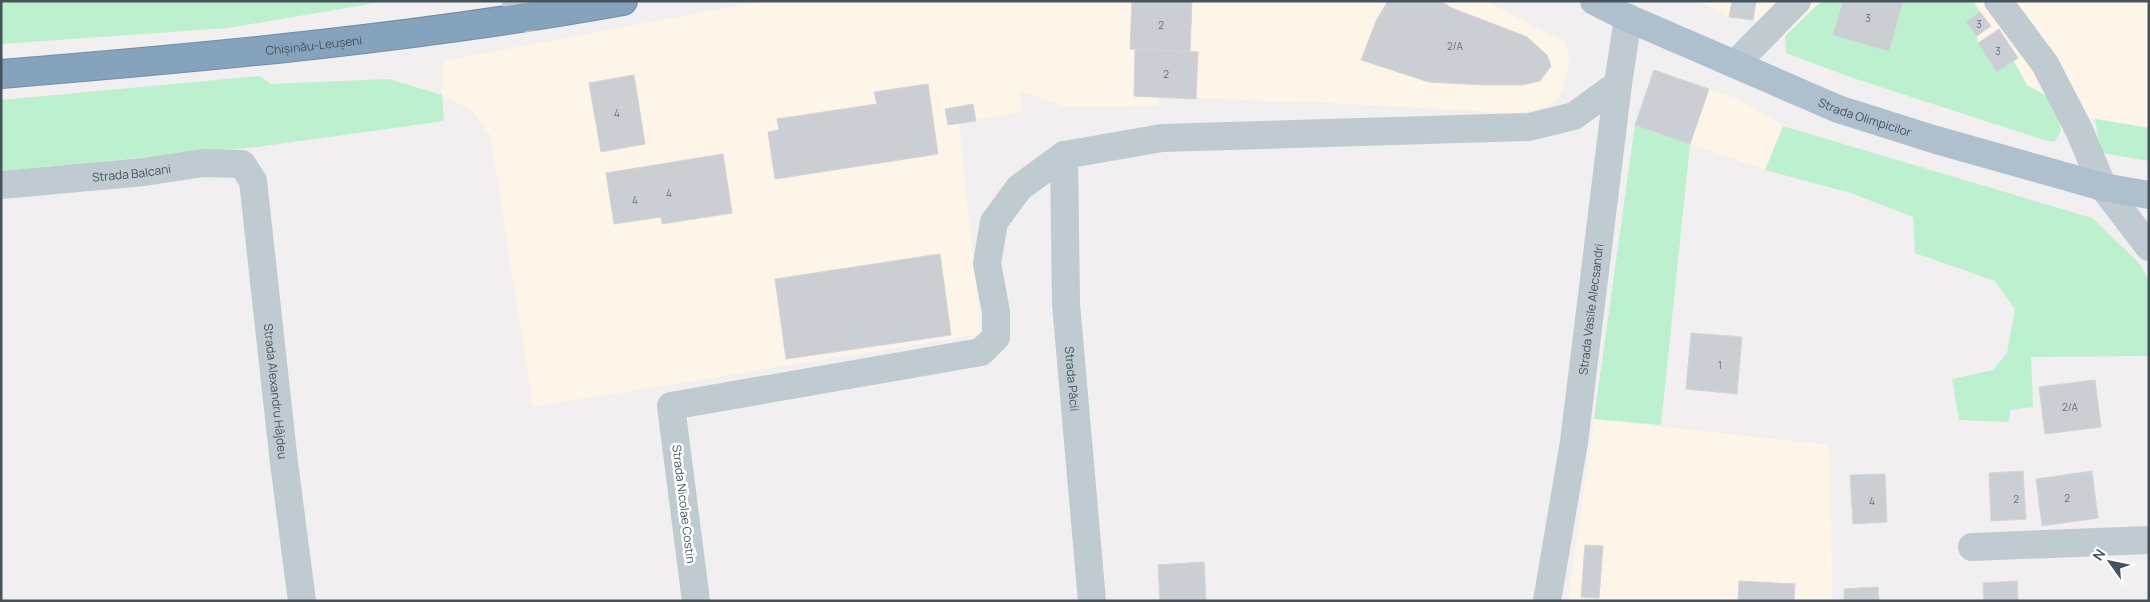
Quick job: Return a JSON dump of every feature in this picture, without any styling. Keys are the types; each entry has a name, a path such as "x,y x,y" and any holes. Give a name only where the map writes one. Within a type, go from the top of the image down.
{"highway":[{"name":"Chișinău-Leușeni","path":"1,74 256,52 522,10 623,1"}],"main road":[{"name":"Strada Olimpicilor","path":"1594,1 1628,18 1838,109 1936,140 2103,187 2149,194"}],"street":[{"path":"1735,64 1797,1"},
{"path":"1998,1 2045,64 2079,130 2103,187 2149,247"},
{"name":"Strada Vasile Alecsandri","path":"1547,601 1574,442 1618,84 1628,18"},
{"path":"1064,155 1162,138 1528,127 1574,116 1618,84"},
{"name":"Strada Nicolae Costin","path":"696,601 671,406 981,352 996,337 996,312 987,263 994,222 1018,188 1064,155"},
{"name":"Strada Păcii","path":"1064,155 1066,304 1092,601"},
{"name":"Strada Balcani","path":"1,185 144,172 203,163 242,164 253,181"},
{"name":"Strada Alexandru Hâjdeu","path":"253,181 284,463 302,601"},
{"path":"1972,547 2149,540"}],"shaded area":[{"path":"763,1 1486,1 1565,42 1570,61 1564,86 1558,99 1542,109 1512,113 1330,103 1159,97 1159,106 1066,107 1020,91 1023,112 959,123 981,334 533,407 490,135 471,110 442,95 442,61"},
{"path":"1699,1 2149,1 2149,128 2095,119 1785,36 1753,20 1729,17"},
{"path":"1654,70 1739,99 1783,126 1765,170 1635,125"},
{"path":"1594,419 1830,445 1832,601 1568,601"}],"green space":[{"path":"1,1 388,1 227,28 1,44"},
{"path":"1823,1 1973,1 1980,12 1967,22 1997,72 2014,61 2027,85 2054,100 2061,131 2054,142 2044,140 1853,78 1786,53 1785,36"},
{"path":"260,76 271,84 389,79 442,95 444,121 257,147 1,171 1,100"},
{"path":"2095,119 2149,128 2149,161 2101,153"},
{"path":"1635,125 1690,144 1661,425 1594,419"},
{"path":"1783,126 2092,218 2140,264 2149,281 2149,356 2031,357 2033,407 2010,410 2009,422 1959,420 1952,379 1993,370 2007,353 2015,309 1995,281 1915,253 1913,217 1851,193 1765,170"}],"building":[{"path":"1132,1 1192,1 1190,52 1130,49"},
{"path":"1388,1 1440,1 1452,8 1527,37 1547,55 1551,66 1540,81 1522,85 1485,85 1429,82 1361,60 1377,19"},
{"path":"1732,1 1756,1 1753,20 1729,17"},
{"path":"1843,1 1903,1 1889,51 1833,35"},
{"path":"1980,12 1991,26 1977,36 1966,22"},
{"path":"1999,29 2018,58 1997,72 1978,43"},
{"path":"1135,49 1198,52 1196,99 1134,96"},
{"path":"1654,70 1709,89 1690,144 1635,125"},
{"path":"634,75 645,144 601,152 589,83"},
{"path":"928,84 938,154 775,179 768,132 779,130 777,119 877,104 874,92"},
{"path":"973,104 976,121 948,125 945,109"},
{"path":"723,154 732,213 662,224 661,217 614,224 606,173"},
{"path":"940,254 951,335 786,359 775,279"},
{"path":"1691,333 1742,337 1737,394 1686,389"},
{"path":"2095,380 2101,427 2045,434 2039,387"},
{"path":"2023,471 2026,519 1991,521 1989,473"},
{"path":"2092,471 2098,518 2042,526 2036,479"},
{"path":"1885,474 1887,522 1853,524 1850,475"},
{"path":"1585,545 1603,546 1599,598 1581,597"},
{"path":"1204,562 1206,601 1160,601 1158,565"},
{"path":"1739,581 1795,584 1794,601 1738,601"},
{"path":"2017,581 2018,601 1984,601 1983,583"},
{"path":"1878,587 1879,601 1844,601 1844,589"}]}
